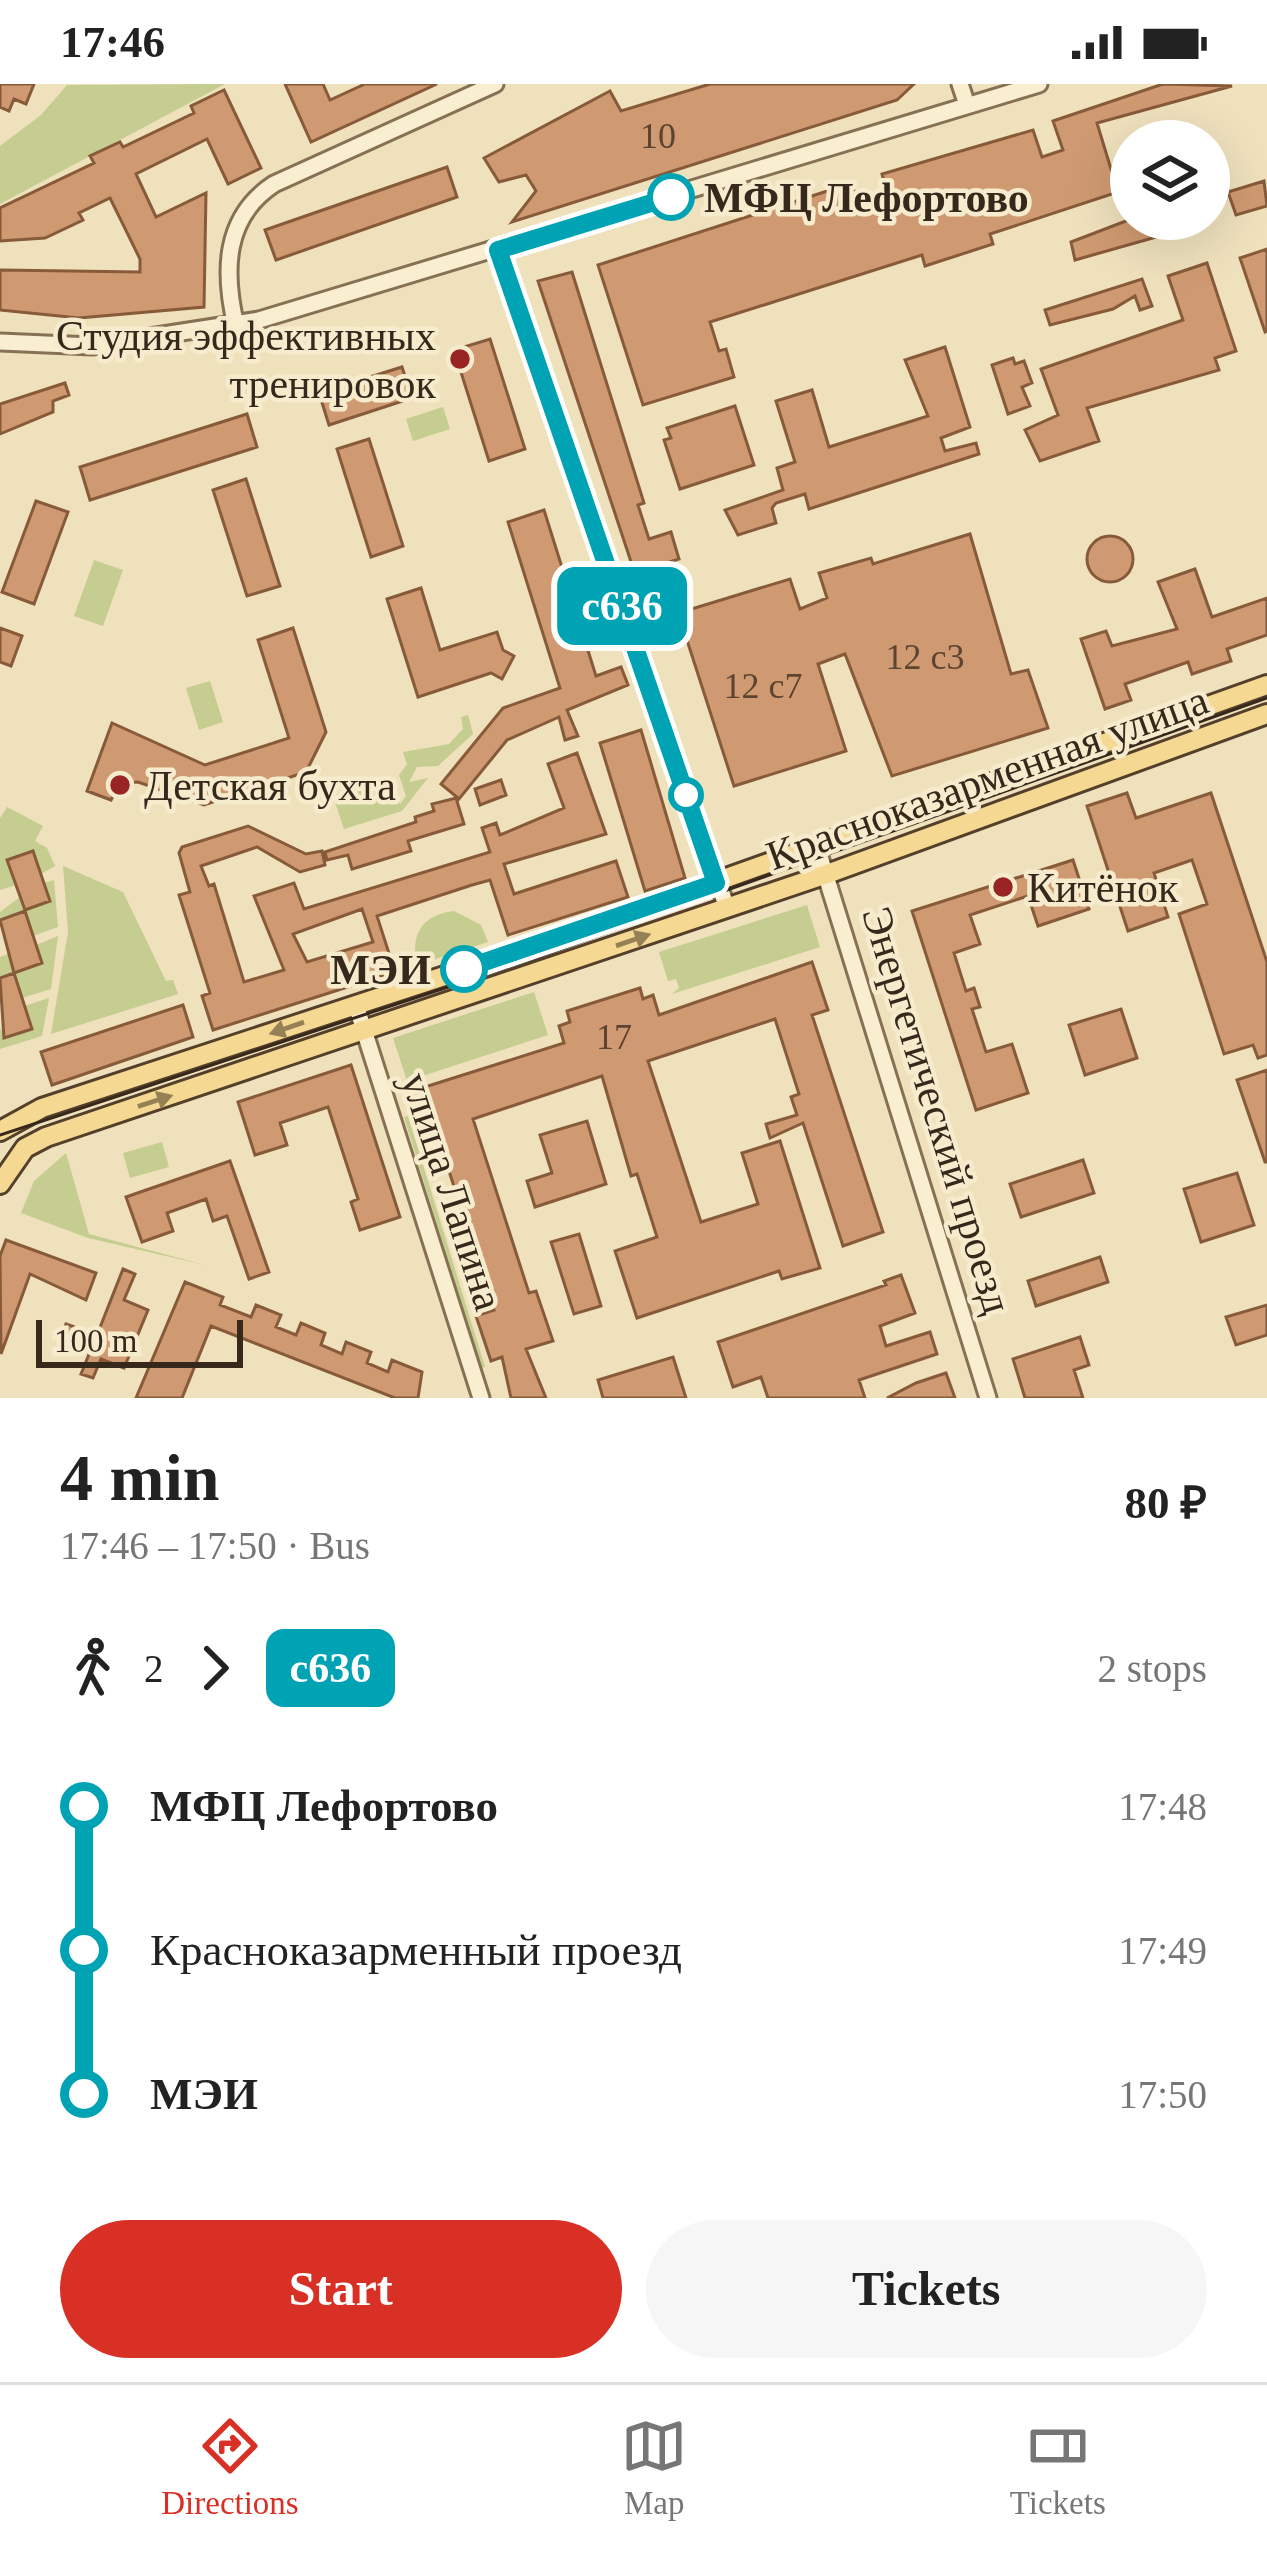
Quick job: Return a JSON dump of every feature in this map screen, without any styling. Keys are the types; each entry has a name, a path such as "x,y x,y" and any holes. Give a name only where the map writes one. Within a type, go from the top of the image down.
{"main road":[{"name":"Красноказарменная улица","path":"2,1126 100,1088 716,883 1267,685"},
{"name":"Красноказарменная улица","path":"0,1184 10,1164 44,1138 827,874 1267,714"},
{"path":"2,1126 44,1138"},
{"path":"2,1126 12,1143 10,1164"}],"street":[{"path":"236,326 229,245 253,201 274,184 495,84"},
{"path":"960,84 967,106"},
{"path":"0,342 92,346 236,326 1039,84"},
{"path":"498,250 727,908"},
{"name":"Энергетический проезд","path":"816,844 988,1398"},
{"name":"улица Лапина","path":"356,1005 481,1398"}],"green space":[{"path":"225,84 0,204 0,146 41,115 67,85"},
{"path":"443,407 450,429 413,441 406,419"},
{"path":"94,560 123,570 103,626 74,616"},
{"path":"210,681 223,722 199,730 186,688"},
{"path":"468,715 473,734 438,766 417,767 409,782 428,778 402,811 344,829 334,799 391,781 400,804 406,796 399,775 407,764 403,752 449,744 463,729 461,717"},
{"path":"7,807 43,826 35,841 47,848 55,866 41,874 33,851 8,859 16,885 0,890 0,818"},
{"path":"63,866 123,892 166,981 173,980 178,994 51,1034 68,932"},
{"path":"54,880 58,927 33,936 25,912 0,920 0,912 20,897 25,910 50,902 44,883"},
{"path":"807,905 820,947 672,994 679,988 676,979 668,981 659,952"},
{"path":"454,911 481,925 488,942 417,965 415,944 421,928 434,917"},
{"path":"58,936 51,989 22,998 14,974 0,978 0,957 8,954 15,972 42,963 36,945"},
{"path":"534,992 548,1035 407,1081 393,1038"},
{"path":"49,998 42,1036 0,1049 0,1027 4,1038 24,1006"},
{"path":"408,1116 485,1367 481,1368 404,1117"},
{"path":"162,1142 169,1167 130,1178 123,1153"},
{"path":"66,1153 89,1234 205,1265 88,1238 21,1213 34,1181"}],"building":[{"path":"0,84 34,84 26,104 14,99 9,111 0,107"},
{"path":"285,84 323,84 330,100 365,84 437,84 311,142"},
{"path":"710,84 914,84 897,100 512,222 536,191 526,175 499,182 484,158 610,91 621,111"},
{"path":"1163,84 1232,86 1097,123 1110,166 1110,195 990,234 993,244 925,266 922,255 710,322 719,351 726,349 734,377 643,405 598,265 852,183 858,204 888,195 882,174 1033,130 1042,157 1063,150 1053,121"},
{"path":"224,90 261,168 228,184 207,139 136,174 156,217 206,193 204,307 79,318 0,310 0,270 140,272 140,259 110,198 79,213 83,220 45,238 0,241 0,208 94,163 90,156 120,142 123,147 194,113 191,106"},
{"path":"447,167 457,197 276,260 265,230"},
{"path":"1264,181 1267,206 1236,215 1230,191"},
{"path":"1110,227 1110,240 1146,240 1075,260 1071,242"},
{"path":"1267,249 1267,331 1265,332 1240,258"},
{"path":"1207,263 1236,351 1215,358 1219,370 1087,408 1099,441 1040,461 1025,430 1058,415 1041,369 1183,320 1168,276"},
{"path":"572,272 644,503 638,505 649,539 671,532 679,559 657,566 665,591 649,597 642,595 538,281"},
{"path":"1142,279 1152,306 1140,310 1135,296 1113,309 1050,325 1045,310"},
{"path":"490,339 525,449 489,461 454,350"},
{"path":"945,347 970,427 941,438 945,451 976,443 979,454 809,509 805,494 776,503 772,508 776,523 738,535 725,510 783,490 777,468 795,462 776,401 812,390 829,447 928,416 905,360"},
{"path":"1013,358 1015,364 1024,361 1032,383 1022,387 1030,406 1008,414 992,365"},
{"path":"402,367 412,398 329,425 319,393"},
{"path":"65,383 69,395 53,401 53,412 0,434 0,404"},
{"path":"735,406 754,465 680,489 664,440 671,438 667,428"},
{"path":"247,414 257,447 90,500 80,467"},
{"path":"369,439 403,546 371,557 337,449"},
{"path":"246,479 280,586 247,596 213,490"},
{"path":"36,501 68,512 34,604 2,592"},
{"path":"544,510 596,676 621,667 628,685 567,710 578,736 565,740 559,717 507,740 459,799 441,784 503,708 560,688 508,522"},
{"path":"970,534 1011,674 1028,670 1048,728 892,776 845,654 818,664 846,751 734,786 686,637 657,646 649,622 790,579 800,609 827,598 819,573 871,558 873,564"},
{"path":"1110,536 1126,543 1133,559 1126,575 1110,582 1094,575 1087,559 1094,543"},
{"path":"1195,569 1212,617 1267,598 1267,635 1227,649 1231,661 1192,674 1188,662 1125,684 1131,700 1105,709 1081,639 1106,631 1112,646 1177,629 1158,582"},
{"path":"421,588 440,650 497,632 503,650 514,656 502,679 491,673 418,697 387,599"},
{"path":"0,628 22,636 11,666 0,662"},
{"path":"293,628 326,732 306,772 204,805 138,782 125,783 120,796 114,794 111,800 87,791 112,723 205,765 289,738 258,640"},
{"path":"641,730 685,878 645,891 600,743"},
{"path":"577,753 606,834 504,864 514,894 616,861 628,897 508,935 490,880 472,885 377,916 395,972 213,1030 202,996 210,993 179,895 190,892 179,853 182,847 248,826 306,854 322,851 325,865 300,872 257,847 201,866 209,886 214,884 244,982 284,970 254,896 294,883 304,909 490,852 482,828 496,823 500,835 564,808 548,764","holes":["362,909 373,942 307,962 293,934"]},
{"path":"501,780 506,795 480,805 475,789"},
{"path":"1127,793 1136,818 1211,793 1267,962 1267,1055 1258,1058 1253,1045 1224,1054 1179,914 1207,904 1192,860 1154,873 1168,917 1128,931 1087,806"},
{"path":"456,798 464,824 408,841 411,851 352,869 348,855 327,860 325,852 416,822 415,817 434,811 432,804"},
{"path":"33,851 50,901 25,910 7,860"},
{"path":"1073,860 1089,909 1038,926 1028,896 970,915 980,944 954,953 966,991 974,988 980,1007 972,1009 986,1052 1012,1044 1028,1093 976,1110 912,911"},
{"path":"25,911 42,963 14,973 0,920"},
{"path":"812,962 828,1010 812,1015 883,1232 843,1246 803,1123 770,1138 766,1124 797,1115 791,1097 799,1094 775,1019 648,1061 701,1222 758,1204 742,1153 780,1141 820,1268 782,1279 779,1271 637,1318 615,1251 657,1237 637,1174 631,1176 602,1076 473,1119 529,1293 536,1291 553,1341 526,1349 546,1398 511,1398 502,1357 491,1361 476,1316 494,1310 438,1137 425,1141 409,1092 564,1043 559,1026 570,1022 567,1011 640,988 643,999 653,995 659,1015"},
{"path":"14,973 32,1029 4,1038 0,978"},
{"path":"183,1005 193,1037 52,1085 41,1052"},
{"path":"1121,1009 1137,1058 1085,1075 1069,1025"},
{"path":"351,1065 400,1217 360,1230 351,1202 358,1199 328,1107 280,1123 287,1145 255,1155 238,1102"},
{"path":"1267,1070 1267,1162 1265,1162 1237,1080"},
{"path":"587,1121 606,1184 535,1207 527,1181 552,1173 540,1135"},
{"path":"1083,1160 1094,1193 1021,1217 1010,1184"},
{"path":"230,1161 269,1272 249,1279 227,1216 213,1221 206,1199 167,1213 173,1231 142,1242 126,1197"},
{"path":"1237,1173 1254,1225 1201,1242 1184,1189"},
{"path":"579,1234 601,1306 574,1314 551,1242"},
{"path":"6,1240 96,1273 86,1300 30,1274 1,1354 0,1256"},
{"path":"1100,1257 1108,1282 1036,1306 1028,1281"},
{"path":"123,1269 135,1274 124,1300 148,1310 124,1368 101,1359 93,1378 81,1374 91,1349 61,1337 66,1324 97,1335"},
{"path":"901,1275 915,1313 880,1326 886,1346 930,1332 937,1354 859,1380 865,1398 768,1398 761,1377 733,1387 718,1342 886,1285 884,1281"},
{"path":"185,1282 223,1297 220,1305 251,1317 256,1305 281,1315 276,1327 296,1335 301,1323 325,1333 321,1345 342,1354 346,1342 371,1352 367,1363 388,1372 392,1360 422,1372 418,1398 395,1398 211,1326 182,1398 136,1398"},
{"path":"1267,1305 1267,1335 1236,1345 1226,1317"},
{"path":"1080,1337 1089,1365 1074,1370 1083,1398 1025,1398 1013,1359"},
{"path":"673,1357 686,1398 603,1398 598,1380"},
{"path":"946,1373 955,1398 887,1398 916,1383"}],"tram line":[{"path":"0,1135 536,958 1267,698"}],"bus line":[{"name":"с636","path":"464,969 716,883 498,250 671,197"}],"place":[{"name":"МФЦ Лефортово","path":"671,197"},
{"name":"Студия эффективных тренировок","path":"460,359"},
{"name":"Детская бухта","path":"120,785"},
{"name":"Китёнок","path":"1003,887"},
{"name":"МЭИ","path":"464,969"}]}
